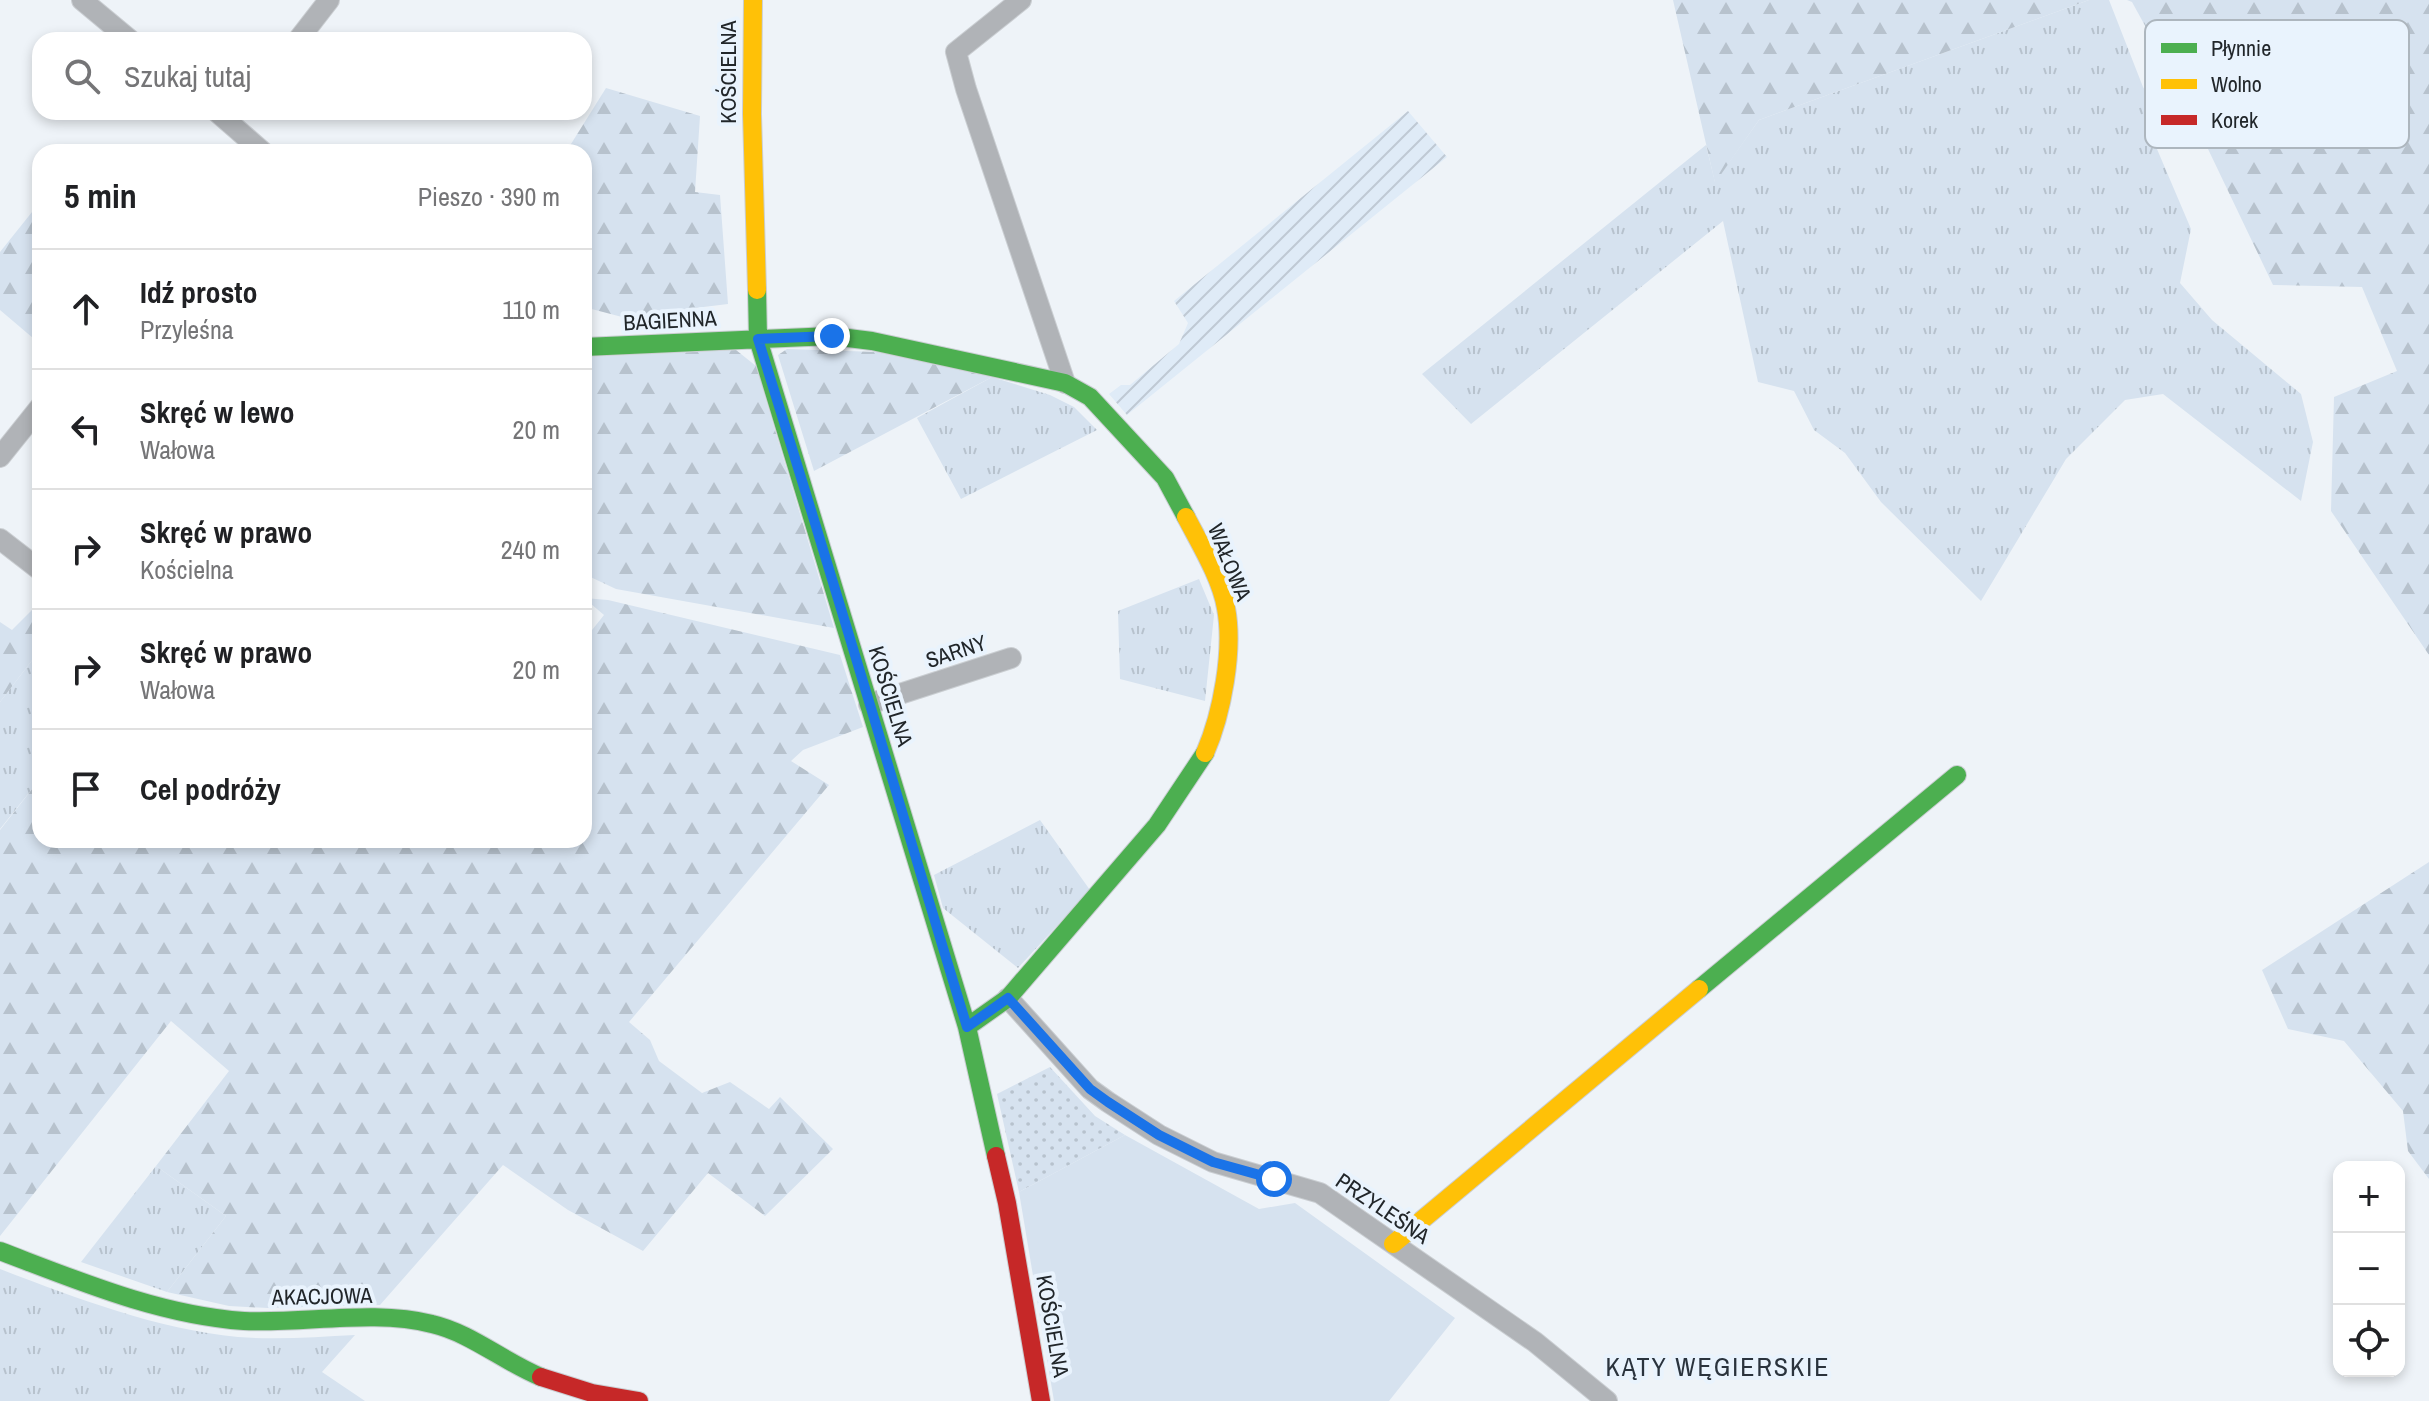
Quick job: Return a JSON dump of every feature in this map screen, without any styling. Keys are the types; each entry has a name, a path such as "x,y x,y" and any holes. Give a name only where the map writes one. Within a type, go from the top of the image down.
{"street":[{"path":"82,0 120,32"},
{"path":"304,32 329,0"},
{"name":"KOŚCIELNA","path":"753,0 752,144 758,339 967,1027 1007,1203 1041,1401"},
{"path":"1021,0 956,52 1065,383"},
{"path":"234,120 256,144"},
{"name":"WAŁOWA","path":"758,339 832,336 872,341 1065,383 1090,397 1165,478 1208,560 1226,607 1223,690 1212,737 1202,760 1157,825 1008,998 967,1027"},
{"name":"BAGIENNA","path":"592,347 758,339"},
{"path":"0,457 32,417"},
{"path":"0,539 32,564"},
{"name":"SARNY","path":"869,704 1011,658"},
{"path":"1393,1244 1957,775"},
{"name":"PRZYLEŚNA","path":"1008,998 1090,1089 1108,1102 1159,1135 1213,1162 1320,1193 1535,1342 1607,1401"},
{"name":"AKACJOWA","path":"0,1251 113,1292 171,1309 225,1319 271,1322 406,1319 438,1325 564,1387 639,1401"}],"shaded area":[{"path":"1408,111 1447,157 1127,415 1109,394 1121,385 1130,385 1179,344 1188,323 1174,301"}],"green space":[{"path":"1673,0 2089,0 1759,120 1715,183"},
{"path":"2089,0 2109,0 2145,90 2145,148 2157,148 2191,229 2180,283 2212,320 2301,394 2313,442 2301,501 2163,394 2125,400 2066,459 1981,601 1881,502 1845,453 1814,430 1794,391 1758,382 1723,221 1471,424 1422,374 1706,145 1715,182 1759,120"},
{"path":"2127,0 2429,0 2429,655 2331,511 2334,397 2397,371 2362,287 2273,285 2208,148 2409,148 2409,20 2145,20 2145,26 2132,2"},
{"path":"606,88 700,116 695,192 720,195 728,304 622,317 592,309 592,144 571,144 586,120 592,120 592,110"},
{"path":"32,212 32,337 0,310 0,252"},
{"path":"787,349 877,352 992,377 814,471 778,355"},
{"path":"736,350 756,366 834,628 616,589 592,578 592,357"},
{"path":"992,377 1050,395 1074,407 1097,430 961,499 917,418"},
{"path":"1199,579 1214,615 1205,701 1120,679 1118,611"},
{"path":"592,599 840,655 863,727 803,750 791,761 829,785 629,1022 650,1040 659,1061 702,1093 730,1082 769,1109 780,1097 833,1149 765,1216 708,1173 643,1251 568,1210 503,1165 380,1305 229,1306 167,1292 226,1216 156,1166 229,1071 171,1021 0,1236 0,830 32,789 32,848 592,848 592,630 604,615 592,605"},
{"path":"32,610 32,660 0,702 0,622 12,630"},
{"path":"32,660 32,789 0,829 0,702"},
{"path":"1040,820 1090,890 1018,968 943,908 934,875"},
{"path":"2429,862 2429,1179 2408,1151 2403,1111 2344,1041 2288,1029 2262,970"},
{"path":"1050,1067 1095,1116 1125,1135 1019,1192 997,1094"},
{"path":"1125,1135 1259,1209 1295,1203 1455,1318 1389,1401 1054,1401 1019,1192"},
{"path":"156,1166 226,1216 167,1292 81,1262"},
{"path":"0,1269 117,1311 207,1333 267,1338 355,1335 322,1372 365,1401 0,1401"}],"traffic: fast":[{"path":"757,290 758,339 967,1027 996,1156"},
{"path":"592,347 832,336 872,341 1065,383 1090,397 1165,478 1186,517"},
{"path":"967,1027 1008,998 1157,825 1205,753"},
{"path":"1699,989 1957,775"},
{"path":"0,1251 120,1295 212,1318 244,1321 387,1318 432,1324 460,1334 541,1377"}],"traffic: slow":[{"path":"753,0 752,114 757,290"},
{"path":"1186,517 1220,585 1228,625 1225,682 1217,720 1205,753"},
{"path":"1393,1244 1699,989"}],"traffic: jam":[{"path":"996,1156 1041,1401"},
{"path":"541,1377 592,1393 639,1401"}],"district":[{"name":"KĄTY WĘGIERSKIE","path":"1718,1366"}],"route":[{"path":"832,336 758,339 967,1027 1008,998 1090,1089 1108,1102 1159,1135 1213,1162 1274,1179"}]}
